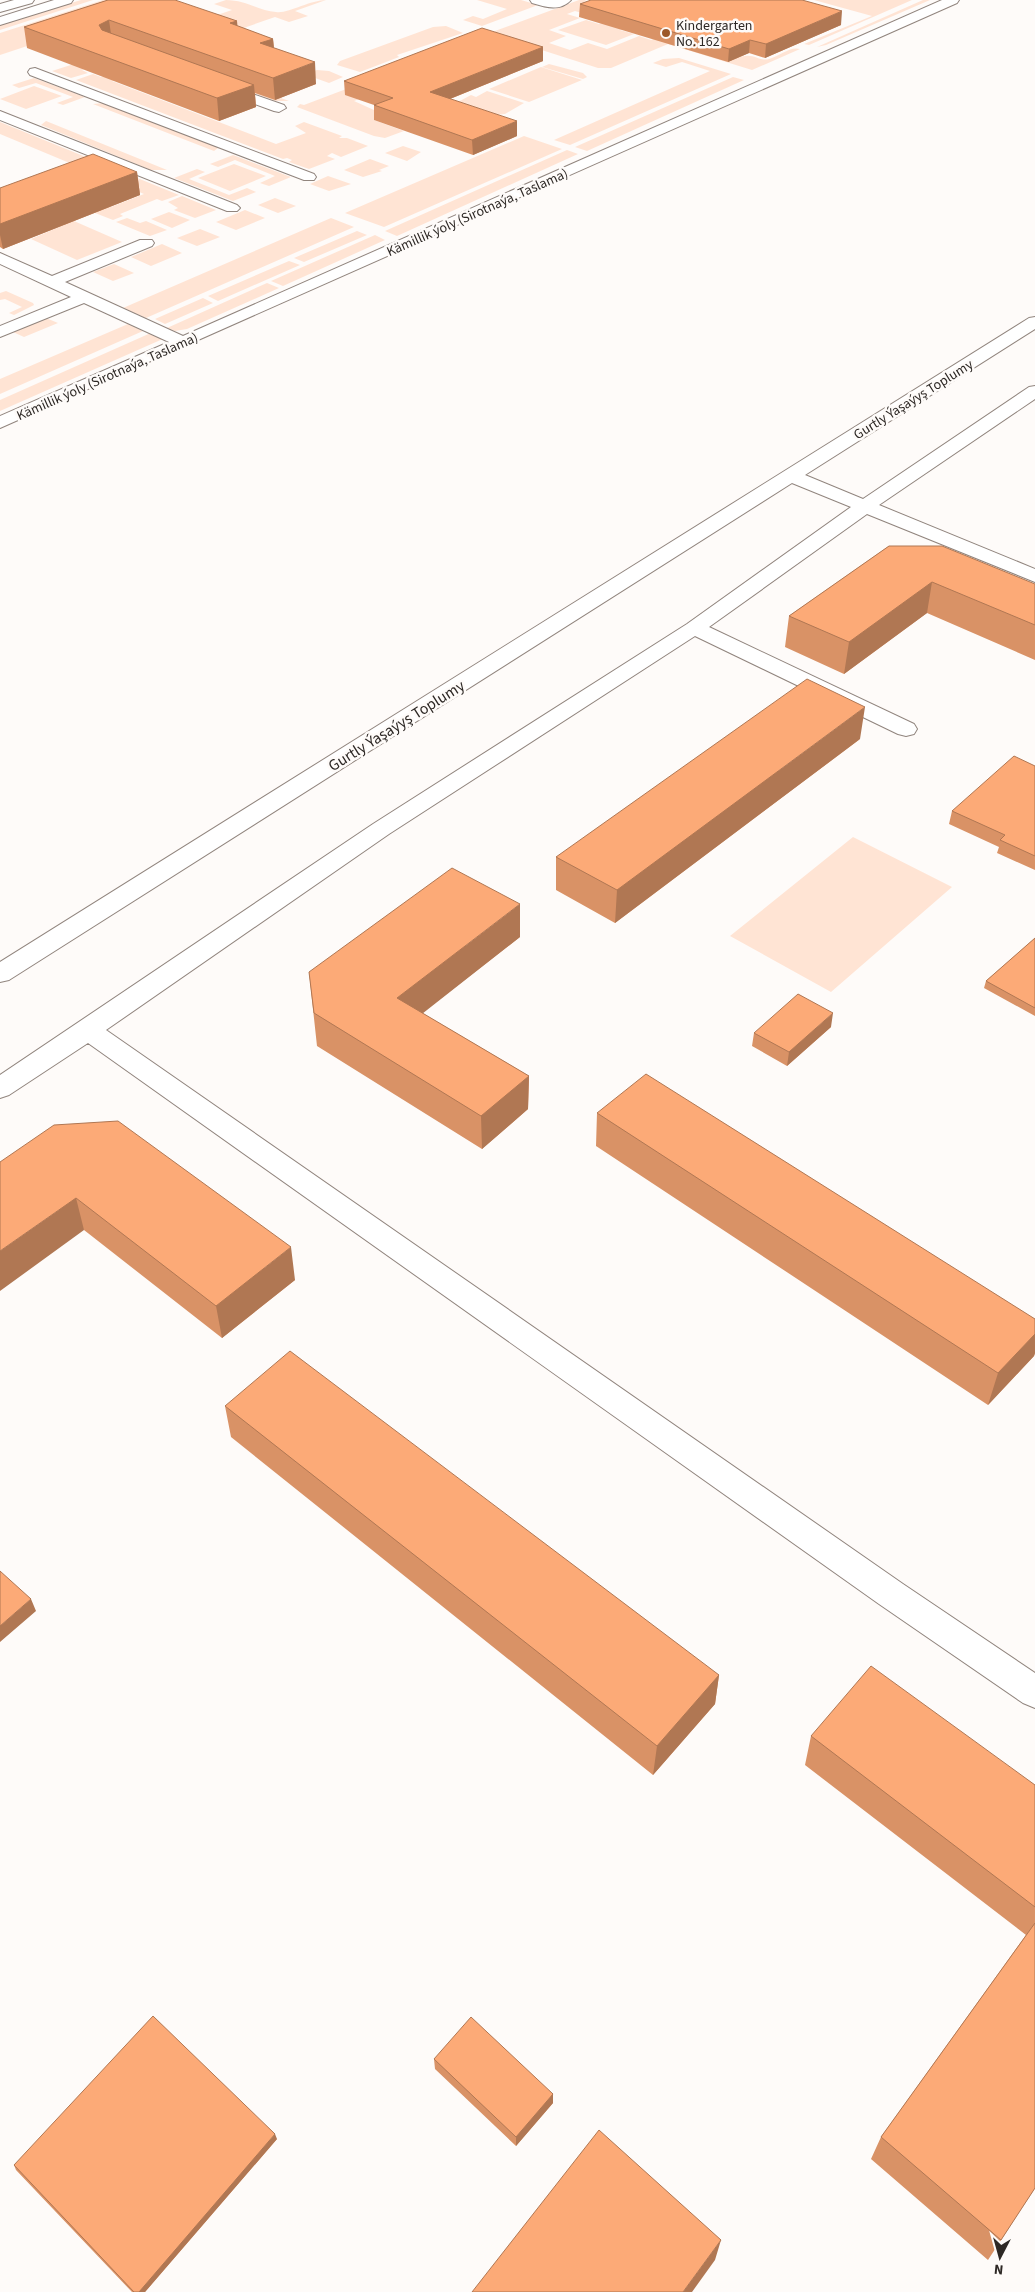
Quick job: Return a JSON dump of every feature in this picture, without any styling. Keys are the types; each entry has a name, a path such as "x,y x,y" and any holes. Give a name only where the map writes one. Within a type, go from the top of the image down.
{"street":[{"path":"0,8 28,0"},
{"path":"0,21 67,0"},
{"path":"536,0 552,5 565,0"},
{"name":"Kämillik ýoly (Sirotnaýa, Taslama)","path":"0,423 953,0"},
{"path":"35,72 309,177"},
{"path":"204,80 279,108"},
{"path":"0,115 232,208"},
{"path":"51,282 146,243"},
{"path":"0,258 183,342"},
{"path":"0,332 84,297"},
{"name":"Gurtly Ýaşaýyş Toplumy","path":"0,974 1035,322"},
{"path":"0,1088 88,1030 381,829 694,628 865,506 1035,391"},
{"path":"791,476 1035,576"},
{"path":"694,628 906,728"},
{"path":"88,1030 882,1588 1035,1692"}],"shaded area":[{"path":"81,0 93,0 0,30 0,25"},
{"path":"103,0 117,0 142,8 0,55 0,33"},
{"path":"226,0 281,12 326,0 295,11 308,16 289,22 275,17 232,32 199,68 289,101 275,101 125,46 232,10 214,4"},
{"path":"477,0 521,0 538,5 482,26 463,20 473,16 483,19 507,9"},
{"path":"579,0 586,0 582,4 589,15 575,11 567,14 580,18 549,30 566,36 549,43 570,50 588,43 607,49 639,36 651,40 659,37 737,58 752,56 765,60 792,49 800,49 752,70 668,44 611,68 598,68 495,35 495,31"},
{"path":"814,0 912,0 809,45 804,44 872,16"},
{"path":"923,0 930,0 826,45 817,47"},
{"path":"586,20 599,24 606,21 627,27 620,30 634,34 606,45 558,30"},
{"path":"446,26 463,33 397,55 399,57 360,72 337,65 340,61 433,27"},
{"path":"679,58 731,74 570,145 554,140 710,71 682,62 666,67 653,63 663,59"},
{"path":"80,62 92,66 82,70 88,73 71,78 52,71"},
{"path":"549,64 583,73 587,77 583,79 542,67"},
{"path":"541,67 582,80 529,102 489,89"},
{"path":"128,68 141,71 112,81 276,144 306,133 295,126 304,122 342,136 339,138 347,138 368,146 341,157 332,153 327,156 335,159 309,169 289,162 292,160 287,158 283,159 76,80 93,74 101,77"},
{"path":"317,70 329,71 343,77 329,83 304,74"},
{"path":"733,77 744,80 587,151 575,147"},
{"path":"34,78 85,97 63,105 57,103 73,97 36,83 19,88 12,85"},
{"path":"362,83 388,88 354,101 385,115 374,120 404,131 385,138 374,136 297,107 300,104 304,105"},
{"path":"34,86 62,96 26,109 0,99"},
{"path":"487,91 524,103 505,114 494,115 458,102 471,95 476,97"},
{"path":"104,103 218,148 214,151 93,104"},
{"path":"46,121 167,170 151,170 41,125"},
{"path":"0,122 179,195 162,201 157,199 120,214 123,216 113,220 90,211 106,205 111,207 144,194 0,134"},
{"path":"524,136 562,149 384,227 345,213"},
{"path":"403,146 421,152 407,161 385,153"},
{"path":"567,150 578,154 397,236 385,231"},
{"path":"233,155 291,177 269,186 260,183 275,176 235,160 218,167 210,164"},
{"path":"370,159 389,166 379,170 382,171 363,177 344,170"},
{"path":"234,164 266,176 230,191 198,178"},
{"path":"197,169 205,172 189,179 229,195 247,188 256,192 233,201 174,178"},
{"path":"328,176 351,184 329,191 310,184"},
{"path":"182,196 216,210 195,218 174,210 178,208 168,202"},
{"path":"19,197 122,242 77,260 31,239 64,225 17,205"},
{"path":"275,198 296,206 278,213 258,205"},
{"path":"245,210 265,218 236,230 216,222"},
{"path":"169,212 190,220 172,228 151,219"},
{"path":"127,218 140,223 146,221 167,230 150,236 116,222"},
{"path":"331,218 354,227 146,318 123,308"},
{"path":"200,229 220,237 197,246 177,238"},
{"path":"357,231 367,235 304,262 294,258"},
{"path":"375,235 385,240 283,286 271,281"},
{"path":"162,244 182,253 151,266 131,257"},
{"path":"289,261 300,265 218,301 208,296"},
{"path":"114,264 134,273 113,281 93,272"},
{"path":"267,283 279,288 187,329 175,331 167,328"},
{"path":"6,291 34,305 14,315 9,313 22,307 5,299 0,300 0,293"},
{"path":"203,298 213,303 165,324 155,319"},
{"path":"46,318 58,323 24,337 13,332"},
{"path":"128,324 143,331 0,394 0,379"},
{"path":"153,332 165,338 0,411 0,400"},
{"path":"853,837 952,887 831,992 730,936"}],"building":[{"path":"108,0 175,0 237,21 230,23 273,39 260,43 315,62 273,78 109,20 99,25 102,30 254,85 217,98 24,27"},
{"path":"591,0 802,0 842,11 766,44 750,40 729,49 580,4"},
{"path":"482,28 543,47 430,92 517,121 472,140 374,105 393,98 344,81"},
{"path":"93,154 137,172 0,224 0,188"},
{"path":"889,546 942,546 1035,584 1035,625 932,582 849,642 789,616"},
{"path":"807,679 865,707 617,890 556,857"},
{"path":"1014,756 1035,766 1035,856 1000,840 1005,835 952,811"},
{"path":"452,868 520,904 397,998 529,1076 481,1116 314,1013 309,972"},
{"path":"1035,938 1035,1008 986,981"},
{"path":"798,994 833,1013 789,1052 754,1033"},
{"path":"646,1074 1035,1319 1035,1334 998,1373 597,1113"},
{"path":"118,1121 291,1247 216,1306 76,1198 0,1251 0,1162 54,1125"},
{"path":"290,1351 719,1675 657,1746 225,1406"},
{"path":"0,1571 31,1599 0,1626"},
{"path":"871,1666 1035,1785 1035,1907 811,1736"},
{"path":"1035,1923 1035,2188 1001,2240 881,2137"},
{"path":"153,2016 275,2134 139,2292 134,2292 14,2165"},
{"path":"471,2017 553,2094 516,2137 434,2059"},
{"path":"599,2130 721,2240 683,2292 472,2292"}],"place":[{"name":"Kindergarten No. 162","path":"666,33"}]}
